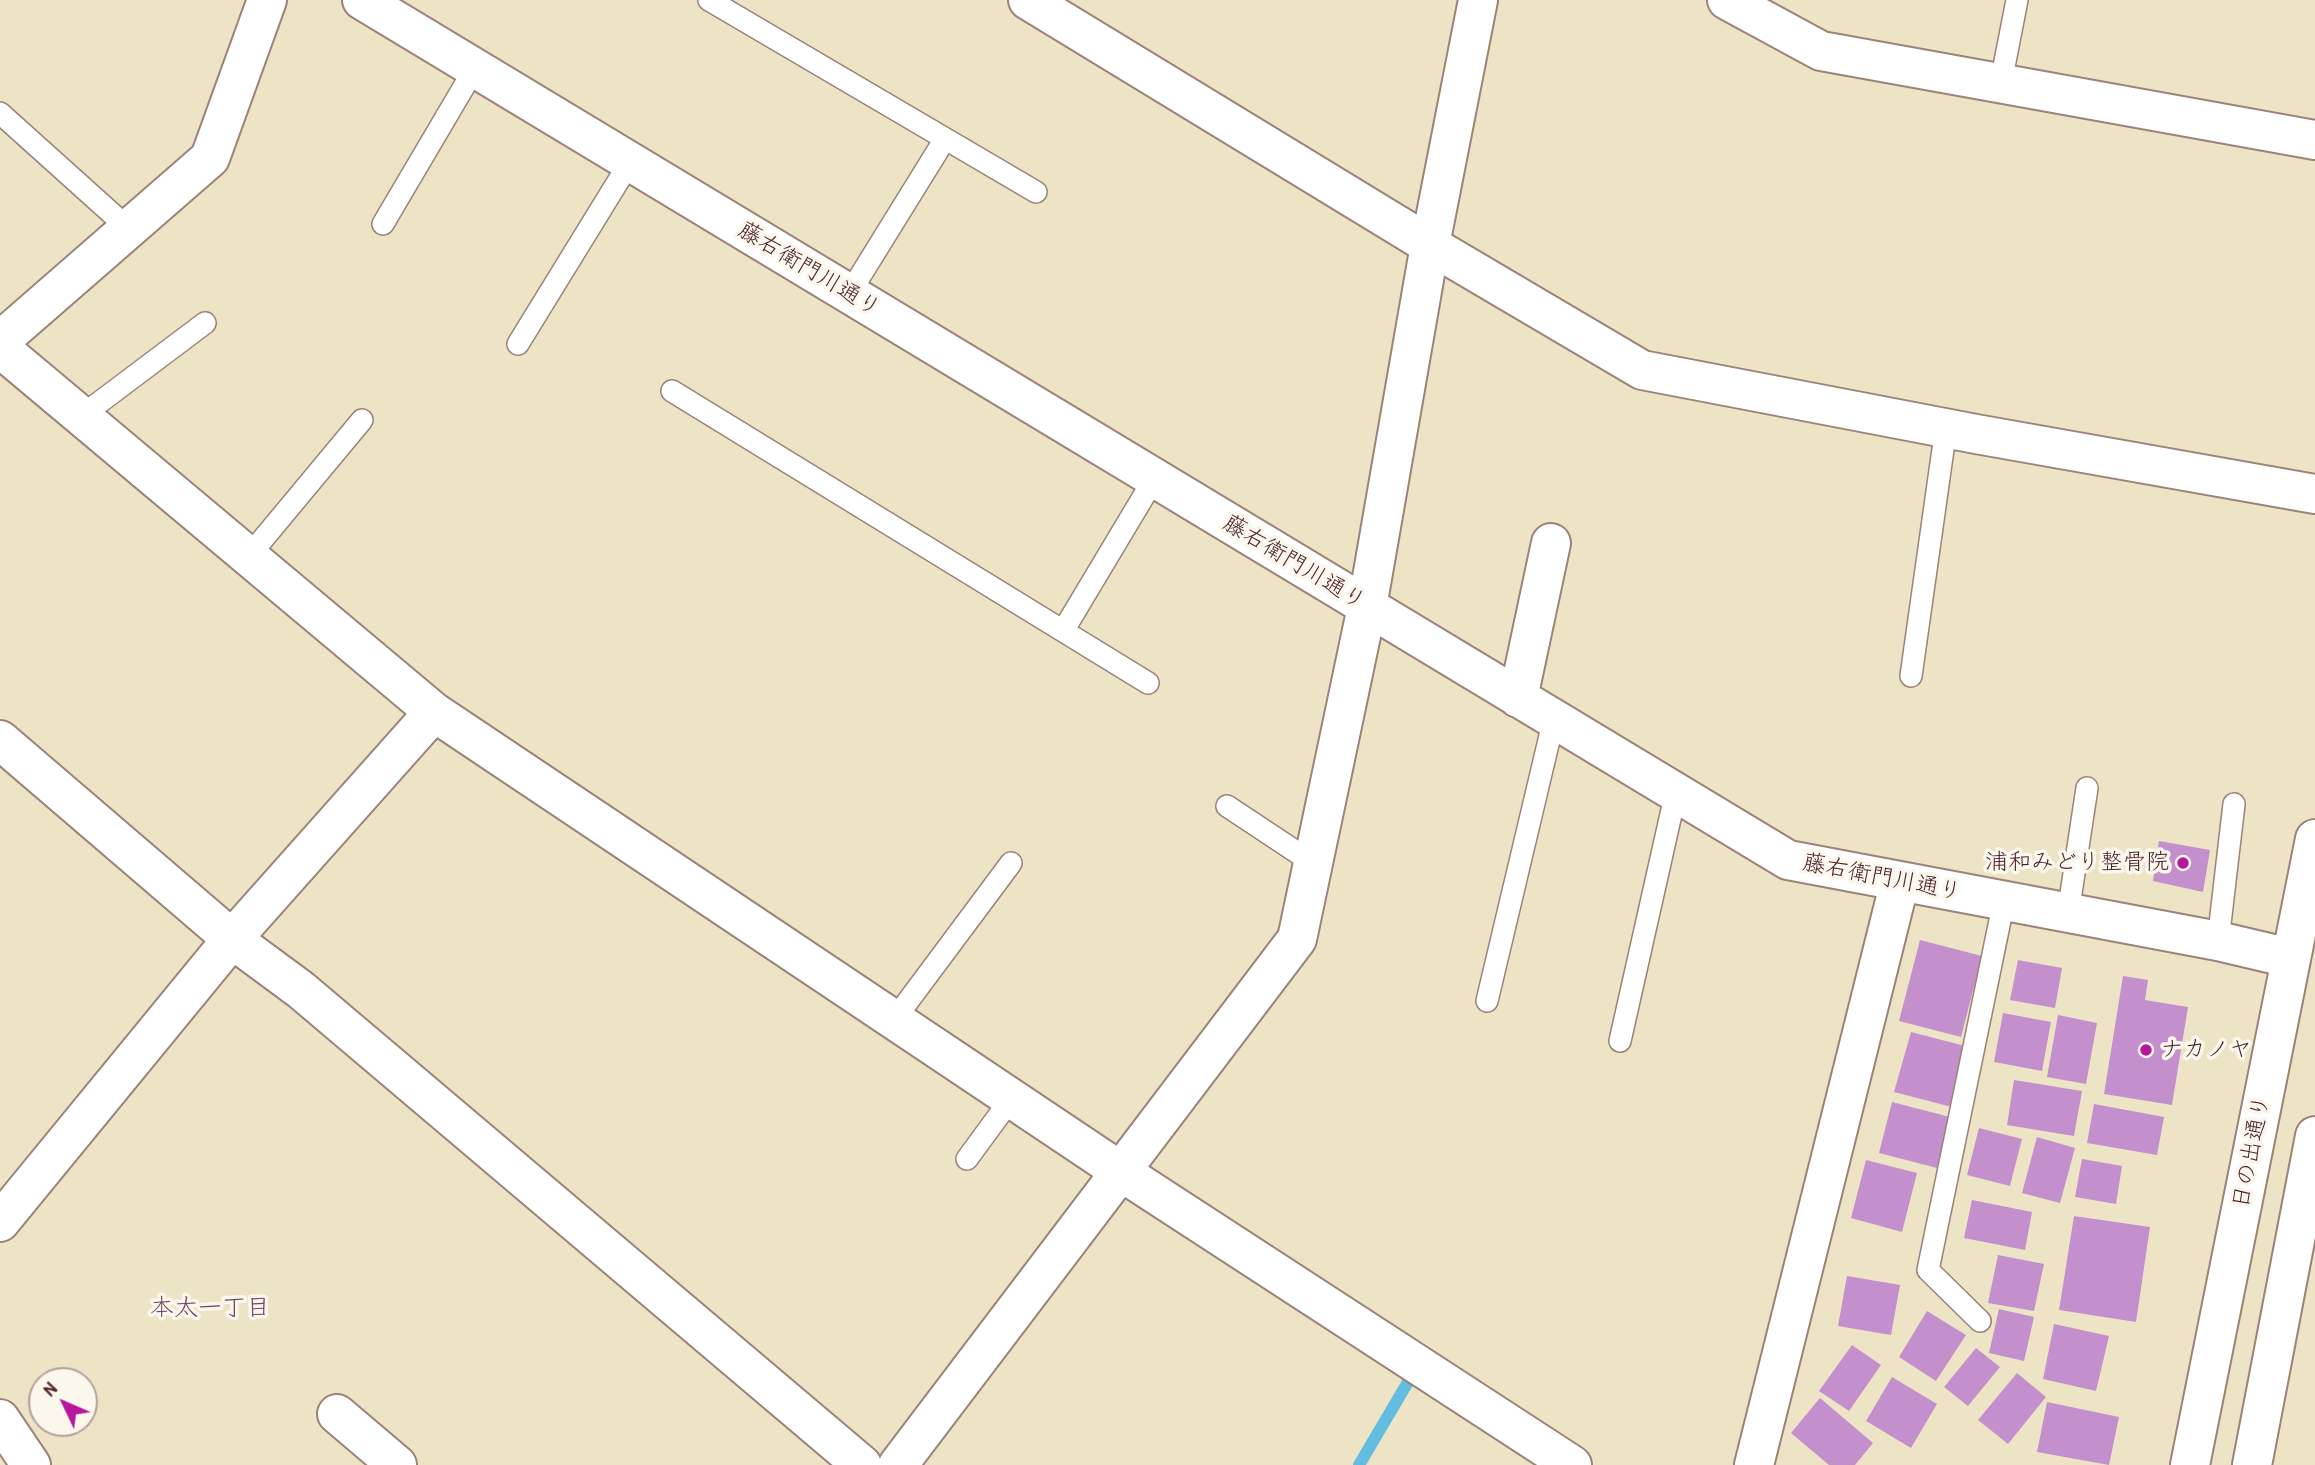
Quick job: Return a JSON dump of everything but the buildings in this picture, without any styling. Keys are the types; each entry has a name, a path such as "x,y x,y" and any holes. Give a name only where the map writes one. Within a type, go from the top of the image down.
{"street":[{"path":"0,341 210,158 267,0"},
{"name":"藤右衛門川通り","path":"362,0 1788,860 2218,941 2290,958"},
{"path":"1028,0 1430,246 1642,370 2315,494"},
{"path":"898,1465 1297,939 1367,607 1430,246 1478,0"},
{"path":"1727,0 1821,51 2315,140"},
{"path":"0,348 434,712 1011,1099 1572,1465"},
{"path":"1518,698 1551,543"},
{"path":"0,1222 232,939 434,712"},
{"path":"0,740 232,939 301,990 862,1465"},
{"name":"日の出通り","path":"2190,1465 2315,839"},
{"path":"1754,1465 1900,881"},
{"path":"2252,1465 2315,1136"},
{"path":"337,1414 397,1465"},
{"path":"0,1419 31,1465"}],"lane":[{"path":"709,0 1036,192"},
{"path":"2001,82 2017,0"},
{"path":"383,223 475,68"},
{"path":"0,113 129,229"},
{"path":"849,294 945,139"},
{"path":"518,344 630,162"},
{"path":"80,417 205,323"},
{"path":"672,391 1148,683"},
{"path":"248,556 362,420"},
{"path":"1911,676 1946,428"},
{"path":"1063,631 1154,478"},
{"path":"1487,1001 1554,719"},
{"path":"2068,913 2087,788"},
{"path":"1620,1041 1676,793"},
{"path":"2218,941 2234,804"},
{"path":"1227,806 1313,863"},
{"path":"894,1020 1011,863"},
{"path":"1980,1321 1928,1270 2004,901"},
{"path":"967,1159 1011,1099"}],"waterway":[{"path":"1359,1465 1408,1382"}],"place":[{"name":"浦和みどり整骨院","path":"2183,863"},
{"name":"ナカノヤ","path":"2146,1050"}],"district":[{"name":"本太一丁目","path":"210,1309"}]}
